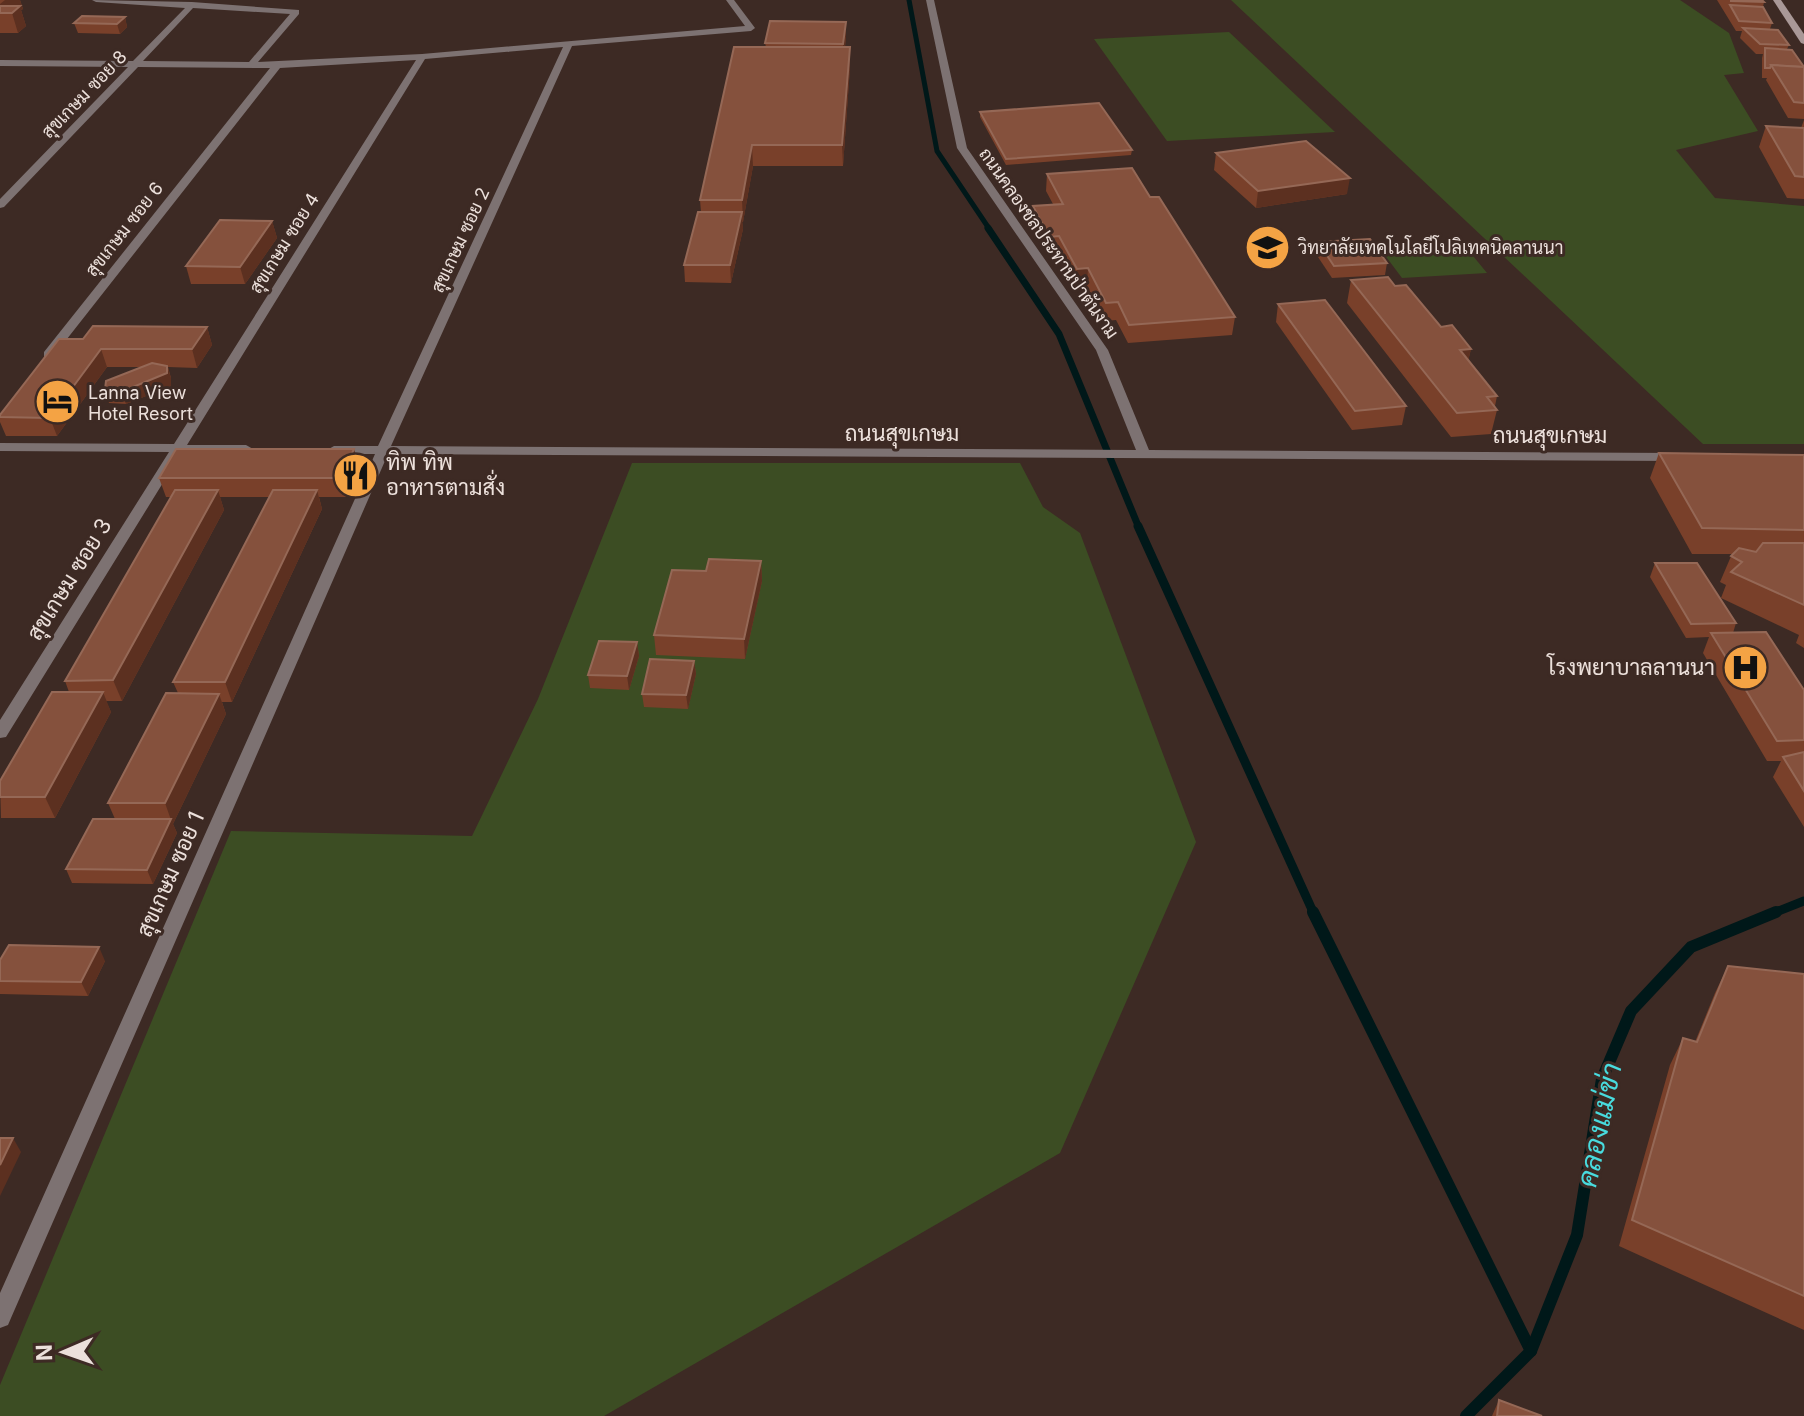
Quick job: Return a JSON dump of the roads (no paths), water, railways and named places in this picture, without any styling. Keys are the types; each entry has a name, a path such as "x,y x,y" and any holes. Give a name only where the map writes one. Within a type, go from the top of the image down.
{"main road":[{"path":"1777,0 1804,41"}],"street":[{"path":"96,0 296,12 251,65"},
{"path":"0,63 277,65 422,57 751,28 730,0"},
{"name":"ถนนคลองชลประทานป่าตันงาม","path":"930,0 962,148 1102,350 1144,454"},
{"name":"สุขเกษม ซอย 8","path":"0,205 192,5"},
{"name":"สุขเกษม ซอย 2","path":"383,450 569,44"},
{"name":"สุขเกษม ซอย 4","path":"176,449 422,57"},
{"name":"สุขเกษม ซอย 6","path":"39,366 277,65"},
{"path":"0,447 256,449"},
{"name":"สุขเกษม ซอย 3","path":"0,733 176,449"},
{"name":"ถนนสุขเกษม","path":"319,450 1700,457"},
{"name":"สุขเกษม ซอย 1","path":"0,1318 383,450"}],"waterway":[{"path":"909,0 937,151 990,230"},
{"path":"988,228 1059,334 1139,528"},
{"path":"1138,526 1314,914"},
{"name":"คลองแม่ข่า","path":"1774,913 1804,901"},
{"path":"1313,912 1531,1351"},
{"name":"คลองแม่ข่า","path":"1531,1351 1577,1235 1602,1079 1631,1011 1691,947 1774,913"},
{"name":"คลองแม่ข่า","path":"1466,1416 1531,1351"}],"place":[{"name":"วิทยาลัยเทคโนโลยีโปลิเทคนิคลานนา","path":"1267,247"},
{"name":"Lanna View Hotel Resort","path":"57,402"},
{"name":"ทิพ ทิพ อาหารตามสั่ง","path":"355,475"},
{"name":"โรงพยาบาลลานนา","path":"1746,667"}]}
